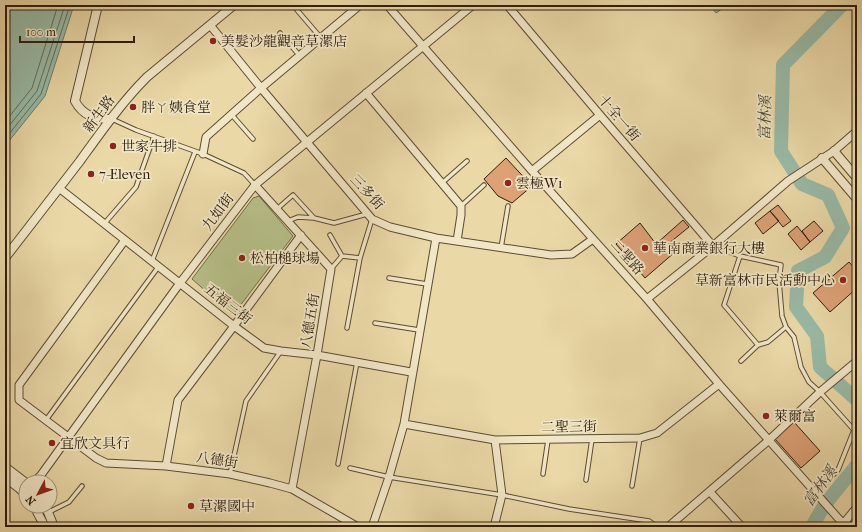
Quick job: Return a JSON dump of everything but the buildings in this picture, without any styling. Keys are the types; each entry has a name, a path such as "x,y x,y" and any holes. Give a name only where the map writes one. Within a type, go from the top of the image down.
{"street":[{"path":"98,5 75,101 80,109 98,119 111,119"},
{"name":"新生路","path":"5,258 135,89 147,77 234,5"},
{"path":"203,154 206,137 261,88 360,5"},
{"name":"二聖路","path":"387,5 845,526"},
{"name":"九如街","path":"42,474 180,283 255,185 473,5"},
{"name":"十全一街","path":"507,5 713,246"},
{"name":"三多街","path":"210,24 261,88 370,217 390,227 436,238 501,249 552,255 572,254 593,239"},
{"path":"366,94 461,206 457,241"},
{"path":"532,171 600,115"},
{"path":"647,300 713,246 788,181 834,151 857,131"},
{"path":"834,151 857,178"},
{"path":"822,158 857,199"},
{"path":"255,185 331,269"},
{"name":"五福三街","path":"59,188 264,348 281,352 317,355 412,372"},
{"path":"166,466 178,400 301,235"},
{"path":"372,527 389,477 404,424 436,238"},
{"name":"八德街","path":"125,240 19,385 20,400 96,458 106,463 166,466 230,474 292,489 358,527"},
{"name":"八德五街","path":"292,489 317,355 331,269"},
{"path":"668,527 710,492 769,440 822,390 857,361"},
{"name":"二聖三街","path":"404,424 495,440 640,438 658,433 719,384"},
{"path":"494,527 502,495 495,440"},
{"path":"5,467 18,477"},
{"path":"6,480 18,488"},
{"path":"710,492 739,526"},
{"path":"845,526 857,507"},
{"path":"38,514 45,527"},
{"path":"48,514 54,527"}],"lane":[{"path":"297,10 321,38"},
{"path":"280,33 300,56"},
{"path":"231,114 253,139"},
{"path":"111,119 203,154 244,173 255,185"},
{"path":"104,224 136,187 154,136"},
{"path":"152,261 195,152"},
{"path":"441,184 467,161"},
{"path":"461,206 484,185"},
{"path":"277,209 293,195 314,218"},
{"path":"501,249 508,206"},
{"path":"288,221 298,217 314,218 334,223 370,217 360,258 347,328"},
{"path":"330,235 342,256"},
{"path":"713,246 740,256 781,265 779,281 782,316 786,327 794,337 802,367 809,382 822,390 854,430 838,470 815,493"},
{"path":"342,256 360,258"},
{"path":"331,269 342,256"},
{"path":"740,256 724,305 758,345"},
{"path":"46,420 159,266"},
{"path":"389,278 427,284"},
{"path":"375,322 419,330"},
{"path":"741,361 758,345 768,342 786,327"},
{"path":"230,474 246,401 281,352"},
{"path":"338,464 357,362"},
{"path":"632,486 640,438"},
{"path":"586,480 592,439"},
{"path":"543,474 548,440"},
{"path":"350,468 389,477 502,495 570,509 649,521 657,527"},
{"path":"58,506 70,502 82,486"}],"green space":[{"name":"松柏槌球場","path":"259,196 293,236 233,315 192,279 253,198"}],"water":[{"path":"5,5 74,5 45,96 5,146"},
{"path":"710,5 728,5 716,13"}],"waterway":[{"name":"富林溪","path":"842,5 783,65 781,151 802,184 828,195 843,228 825,257 798,271 796,307 817,336 820,367 857,400"},
{"name":"富林溪","path":"812,527 827,503 857,465"}],"place":[{"name":"美髮沙龍觀音草漯店","path":"213,41"},
{"name":"胖ㄚ姨食堂","path":"133,107"},
{"name":"世家牛排","path":"113,146"},
{"name":"7-Eleven","path":"91,174"},
{"name":"雲極W1","path":"508,183"},
{"name":"華南商業銀行大樓","path":"645,248"},
{"name":"松柏槌球場","path":"242,258"},
{"name":"草新富林市民活動中心","path":"843,280"},
{"name":"萊爾富","path":"766,416"},
{"name":"宜欣文具行","path":"52,443"},
{"name":"草漯國中","path":"191,506"}]}
